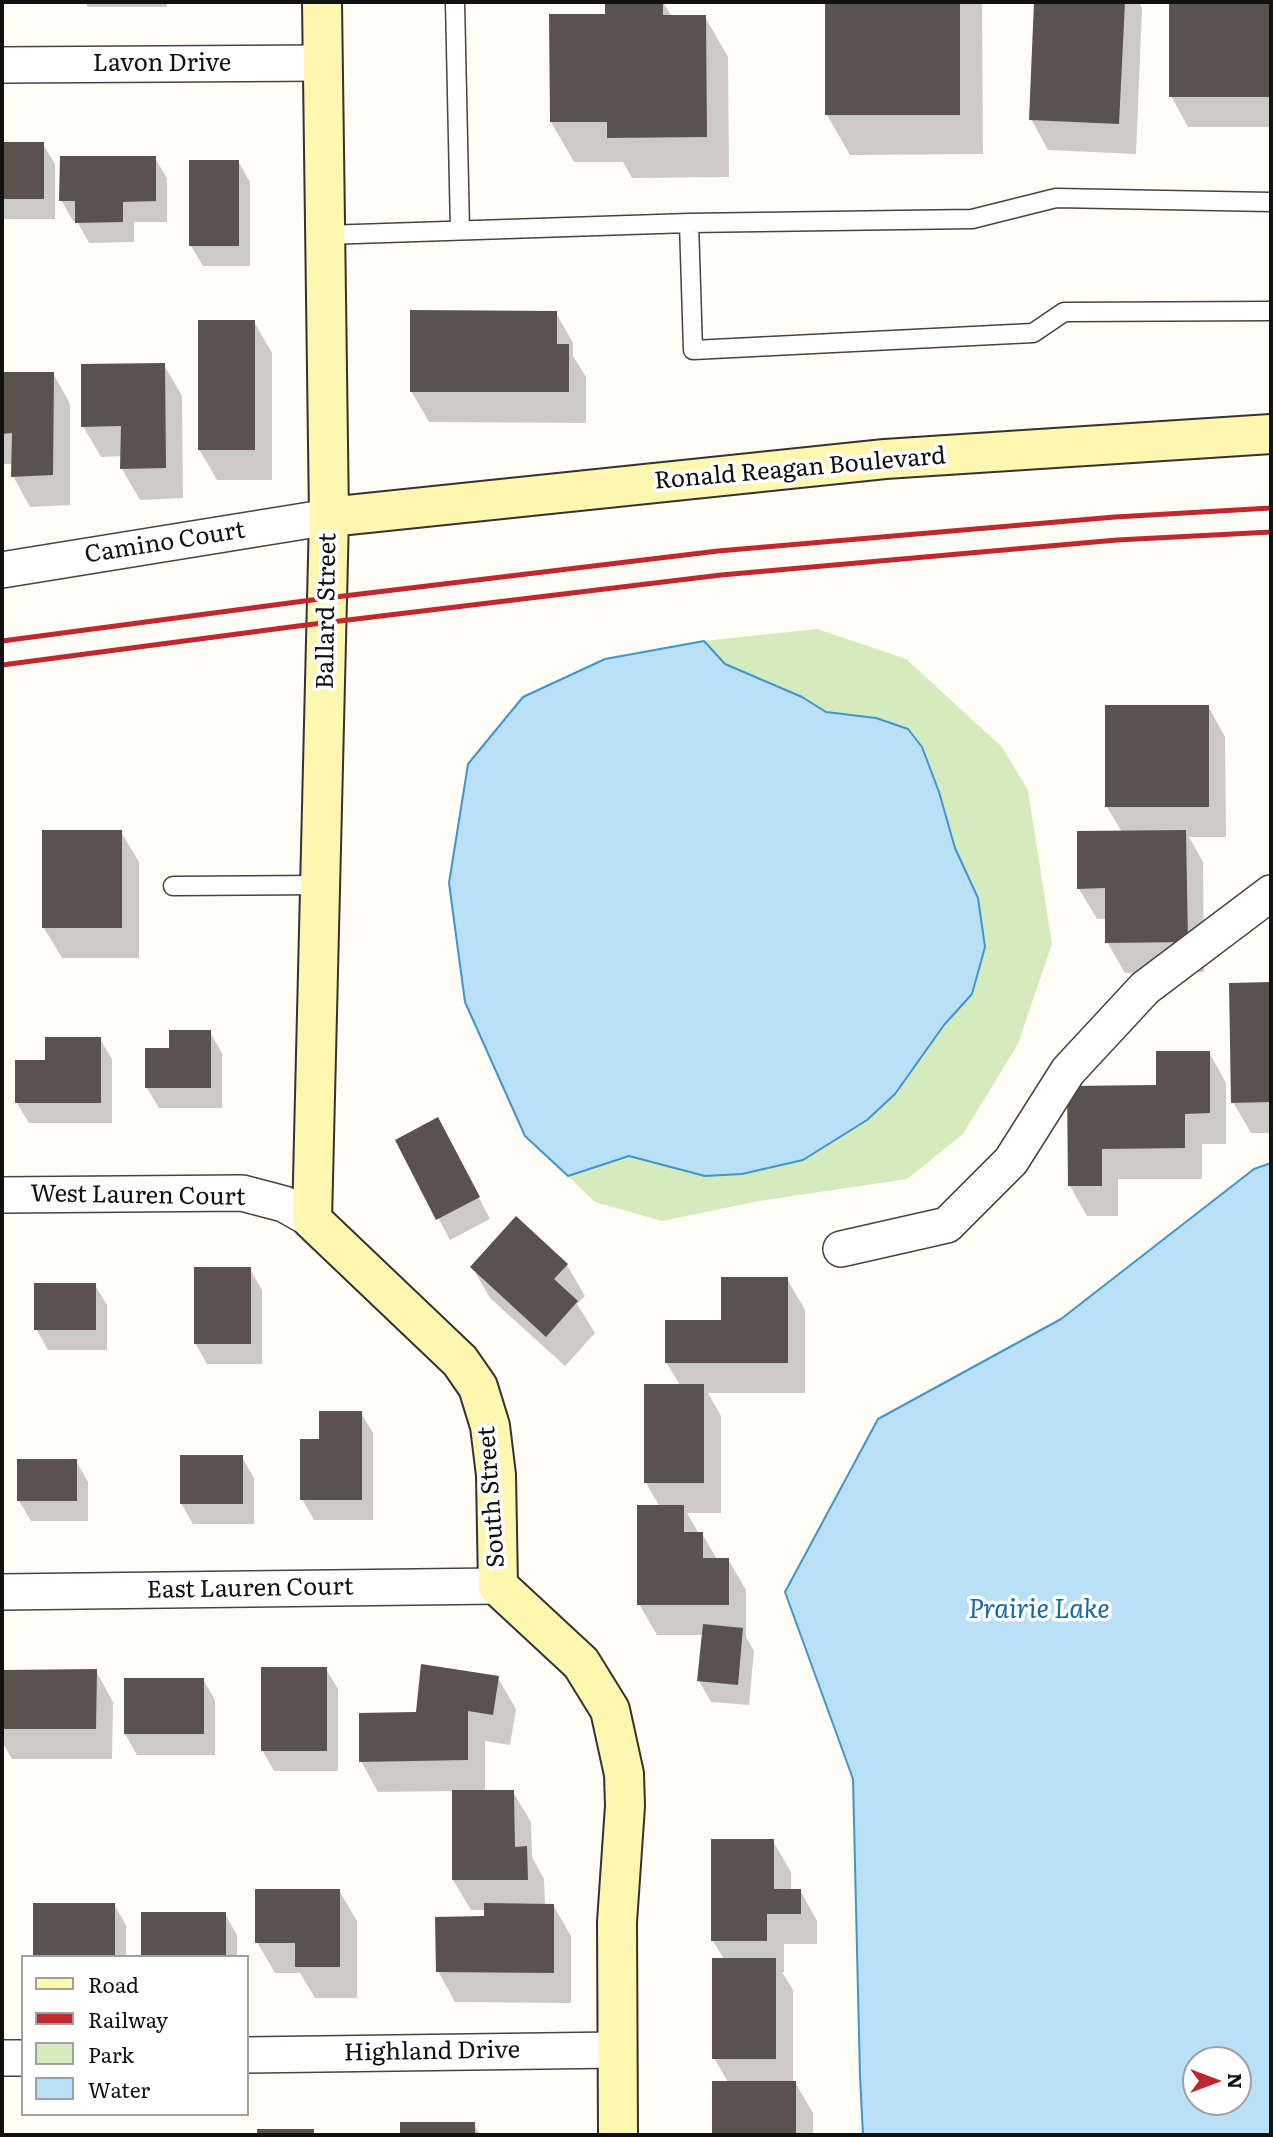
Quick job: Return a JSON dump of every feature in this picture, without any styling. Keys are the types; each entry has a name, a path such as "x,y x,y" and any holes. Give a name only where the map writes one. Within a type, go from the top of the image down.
{"street":[{"name":"Ballard Street","path":"312,1220 329,517 322,2"},
{"name":"Lavon Drive","path":"2,65 323,63"},
{"name":"Ronald Reagan Boulevard","path":"329,517 885,459 1271,434"},
{"name":"Camino Court","path":"2,569 329,517"},
{"path":"841,1249 947,1225 1011,1161 1068,1071 1146,988 1271,893"},
{"name":"West Lauren Court","path":"2,1195 242,1193 284,1204 312,1220"},
{"name":"South Street","path":"312,1220 460,1361 478,1387 490,1426 496,1475 498,1586 580,1663 610,1710 624,1774 625,1806 617,1922 618,2135"},
{"name":"East Lauren Court","path":"2,1592 498,1586"},
{"name":"Highland Drive","path":"248,2055 617,2050"},
{"path":"2,2058 21,2058"}],"lane":[{"path":"455,2 460,230"},
{"path":"325,235 689,223 972,219 1056,198 1271,202"},
{"path":"689,223 693,350 1033,332 1064,312 1271,311"},
{"path":"173,886 320,885"}],"green space":[{"path":"817,629 906,659 1002,747 1028,790 1052,944 1018,1044 963,1134 907,1179 759,1201 662,1221 595,1202 568,1176 629,1156 705,1176 867,1120 895,1094 944,1025 972,994 978,898 955,848 939,792 848,714 826,712 802,697 725,664 704,641"}],"water":[{"path":"704,641 725,664 802,697 826,712 876,718 908,729 922,747 939,792 955,848 978,898 985,947 972,994 944,1025 895,1094 867,1120 803,1160 742,1174 705,1176 629,1156 568,1176 525,1136 465,1002 449,883 468,764 523,697 605,659"},
{"name":"Prairie Lake","path":"1271,1163 1271,2135 863,2135 853,1779 785,1592 878,1419 1061,1319 1254,1169"}],"building":[{"path":"605,2 663,2 663,15 706,15 707,137 607,138 607,122 550,122 549,14 605,14"},
{"path":"825,2 960,2 960,115 825,115"},
{"path":"1034,2 1125,2 1119,124 1029,120"},
{"path":"1169,2 1271,2 1271,97 1169,97"},
{"path":"2,142 44,142 44,199 2,199"},
{"path":"60,156 156,156 156,201 123,202 123,222 75,223 75,201 59,201"},
{"path":"189,160 239,160 239,246 189,246"},
{"path":"410,310 557,311 557,344 569,344 569,392 410,392"},
{"path":"198,320 255,320 255,450 198,450"},
{"path":"165,363 166,468 120,469 121,426 81,427 81,364"},
{"path":"2,372 54,372 53,475 11,477 12,433 2,434"},
{"path":"1105,705 1209,705 1209,807 1105,807"},
{"path":"42,830 122,830 122,928 42,928"},
{"path":"1186,830 1188,942 1105,943 1105,888 1077,889 1077,831"},
{"path":"1271,982 1271,1102 1231,1103 1229,983"},
{"path":"169,1030 211,1030 211,1088 145,1088 145,1048 169,1048"},
{"path":"45,1037 101,1037 101,1103 15,1103 15,1060 45,1060"},
{"path":"1156,1051 1210,1051 1210,1113 1185,1114 1185,1148 1102,1149 1102,1186 1068,1186 1067,1086 1156,1085"},
{"path":"438,1117 480,1197 436,1220 395,1140"},
{"path":"516,1216 568,1264 554,1279 578,1301 546,1337 470,1267"},
{"path":"194,1267 251,1267 251,1344 194,1344"},
{"path":"721,1277 788,1277 788,1363 665,1363 665,1320 721,1320"},
{"path":"34,1283 96,1283 96,1330 34,1330"},
{"path":"644,1384 704,1384 704,1483 644,1483"},
{"path":"319,1411 362,1411 362,1500 300,1500 300,1439 319,1439"},
{"path":"180,1455 243,1455 243,1504 180,1504"},
{"path":"17,1459 77,1459 77,1501 17,1501"},
{"path":"637,1505 684,1505 684,1532 703,1532 703,1558 729,1558 729,1605 637,1605"},
{"path":"703,1624 743,1628 738,1685 697,1681"},
{"path":"421,1664 499,1676 493,1715 468,1711 468,1760 359,1762 359,1713 416,1712"},
{"path":"261,1667 327,1667 327,1751 261,1751"},
{"path":"97,1669 96,1729 2,1729 2,1670"},
{"path":"124,1678 204,1678 204,1734 124,1734"},
{"path":"452,1790 514,1790 515,1847 527,1846 528,1880 452,1880"},
{"path":"711,1839 774,1839 774,1889 801,1889 801,1914 767,1914 767,1941 711,1941"},
{"path":"255,1889 340,1889 340,1967 295,1967 295,1943 255,1943"},
{"path":"33,1903 115,1903 115,1955 33,1955"},
{"path":"484,1903 554,1904 554,1973 436,1972 435,1917 484,1916"},
{"path":"141,1912 226,1912 226,1955 141,1955"},
{"path":"712,1958 776,1958 776,2059 712,2059"},
{"path":"712,2081 796,2081 796,2135 712,2135"},
{"path":"400,2122 475,2122 475,2135 400,2135"},
{"path":"257,2129 314,2129 314,2135 257,2135"}],"railway":[{"path":"2,641 327,598 718,551 1115,517 1271,508"},
{"path":"2,665 721,575 1117,540 1271,532"}]}
